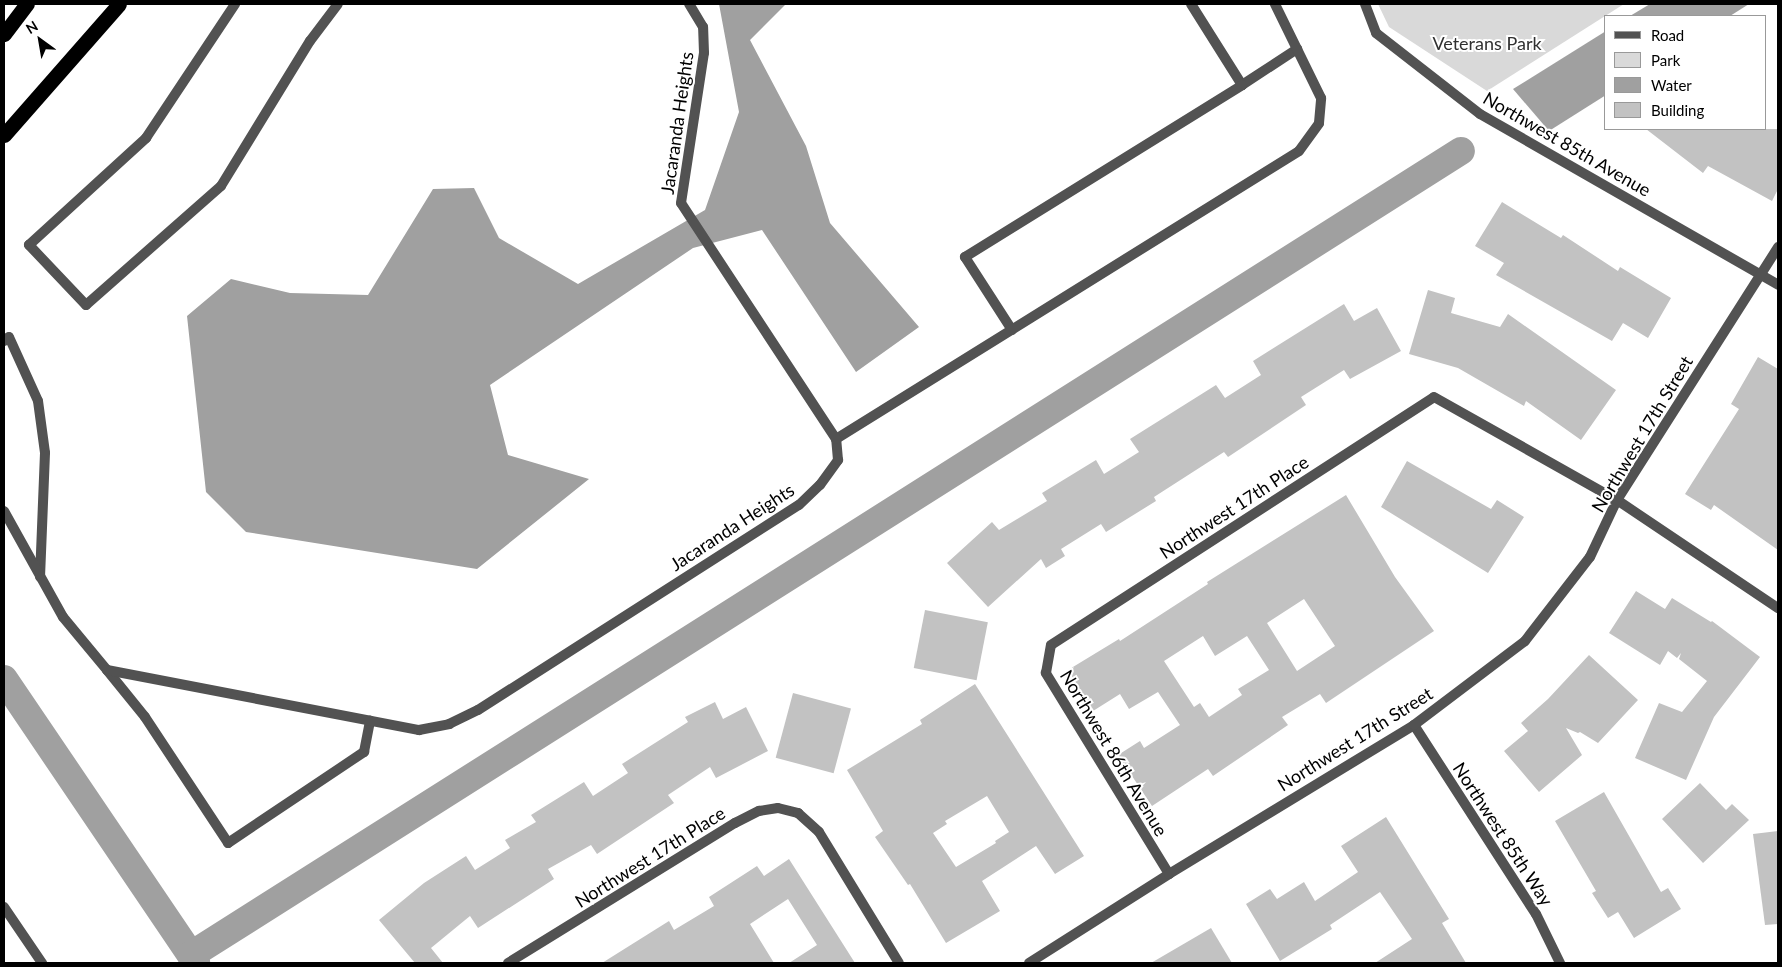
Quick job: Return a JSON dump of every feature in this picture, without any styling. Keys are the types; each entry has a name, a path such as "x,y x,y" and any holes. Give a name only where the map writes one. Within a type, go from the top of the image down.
{"highway":[{"path":"4,34 27,4"},
{"path":"4,135 119,4"}],"street":[{"path":"235,4 146,138 29,245 86,305 221,186 310,41 338,4"},
{"name":"Jacaranda Heights","path":"107,670 419,730 449,724 478,710 799,505 820,486 838,460 836,439 681,203 704,53 703,27 689,4"},
{"path":"1191,4 1242,84"},
{"path":"836,439 1299,151 1319,123 1321,98 1275,4"},
{"name":"Northwest 85th Avenue","path":"1365,4 1376,32 1480,114 1778,285"},
{"path":"1012,330 965,257 1297,49"},
{"name":"Northwest 17th Street","path":"1030,963 1169,874 1414,726 1525,641 1590,557 1617,500 1778,247"},
{"path":"6,339 38,401 45,454 40,577"},
{"name":"Northwest 17th Place","path":"1051,644 1434,397 1617,500"},
{"path":"1617,500 1778,608"},
{"path":"4,511 62,617 145,717 228,843 364,752 370,721"},
{"name":"Northwest 86th Avenue","path":"1051,644 1046,673 1169,874"},
{"name":"Northwest 85th Way","path":"1414,726 1536,914 1560,963"},
{"name":"Northwest 17th Place","path":"508,963 748,816 768,809 778,808 798,813 814,825 900,963"},
{"path":"4,907 42,963"},
{"path":"1044,954 1050,963"}],"green space":[{"name":"Veterans Park","path":"1378,4 1624,4 1487,91 1389,27"}],"water":[{"path":"719,4 786,4 750,40 806,146 830,223 919,327 856,372 762,230 693,248 490,385 508,455 589,479 477,569 246,532 206,492 187,316 231,279 290,293 368,295 433,189 474,188 499,238 578,284 705,210 739,112"},
{"path":"1650,4 1749,4 1732,15 1632,15"},
{"path":"1604,32 1604,96 1549,131 1513,89"}],"building":[{"path":"1778,129 1778,189 1772,201 1708,166 1703,173 1647,130"},
{"path":"1502,202 1561,238 1563,235 1618,271 1620,267 1671,298 1648,338 1623,323 1612,341 1496,275 1504,263 1475,246"},
{"path":"1428,290 1455,298 1451,313 1500,327 1508,314 1616,390 1581,440 1526,401 1524,406 1458,368 1409,354"},
{"path":"1344,304 1354,321 1377,308 1401,351 1350,379 1344,370 1301,397 1306,405 1228,457 1224,452 1154,497 1156,501 1106,532 1101,524 1061,549 1065,556 1046,568 1041,559 988,607 947,563 992,522 999,530 1047,501 1042,493 1096,460 1104,474 1139,452 1130,439 1216,385 1225,398 1261,375 1253,361"},
{"path":"1758,357 1778,369 1778,550 1714,505 1711,510 1685,494 1739,409 1731,404"},
{"path":"1407,461 1491,509 1497,500 1524,517 1488,573 1381,507"},
{"path":"1346,495 1395,577 1434,631 1326,703 1320,694 1282,717 1288,725 1213,776 1208,769 1152,806 1118,755 1140,741 1144,748 1180,725 1158,692 1129,709 1120,694 1093,711 1068,670 1119,639 1120,641 1208,584 1207,582","holes":["1304,599 1335,646 1297,671 1267,623","1203,636 1215,656 1247,636 1269,670 1238,689 1242,695 1209,717 1200,703 1194,707 1164,661"]},
{"path":"1636,591 1665,609 1672,598 1712,621 1760,657 1714,717 1686,780 1635,758 1659,703 1682,712 1707,681 1679,659 1681,653 1677,658 1668,651 1660,665 1609,633"},
{"path":"925,610 988,622 977,680 914,668"},
{"path":"1589,655 1638,700 1598,743 1580,732 1578,733 1566,728 1582,755 1539,792 1504,751 1528,731 1521,723 1548,699"},
{"path":"975,684 1084,856 1055,874 1036,846 982,881 1000,911 946,943 910,884 908,885 875,837 883,831 847,770 922,724 920,720","holes":["987,796 1009,832 995,841 996,843 956,867 933,833 947,824 945,821"]},
{"path":"793,693 851,709 834,773 776,758"},
{"path":"715,702 723,719 746,707 768,751 716,778 710,767 668,795 674,803 597,854 591,845 548,869 554,879 478,928 470,916 431,948 443,963 415,963 379,920 424,883 466,856 475,870 510,848 505,840 536,822 531,815 584,782 593,796 628,773 622,764 688,722 685,717"},
{"path":"1700,783 1726,810 1732,804 1749,820 1703,863 1662,819"},
{"path":"1604,792 1661,892 1668,888 1681,909 1634,938 1618,912 1608,918 1592,893 1596,891 1555,821"},
{"path":"1386,817 1449,919 1442,923 1466,963 1375,963 1412,939 1380,892 1330,925 1332,929 1280,961 1246,904 1270,889 1277,899 1304,882 1315,901 1358,872 1341,846"},
{"path":"1778,831 1778,924 1765,925 1753,834"},
{"path":"789,859 855,963 789,963 817,945 788,899 750,924 774,963 602,963 669,921 674,930 714,906 709,897 757,866 764,876"},
{"path":"1211,928 1232,963 1151,963"}],"waterway":[{"path":"191,955 1461,151"},
{"path":"4,679 196,963"}]}
